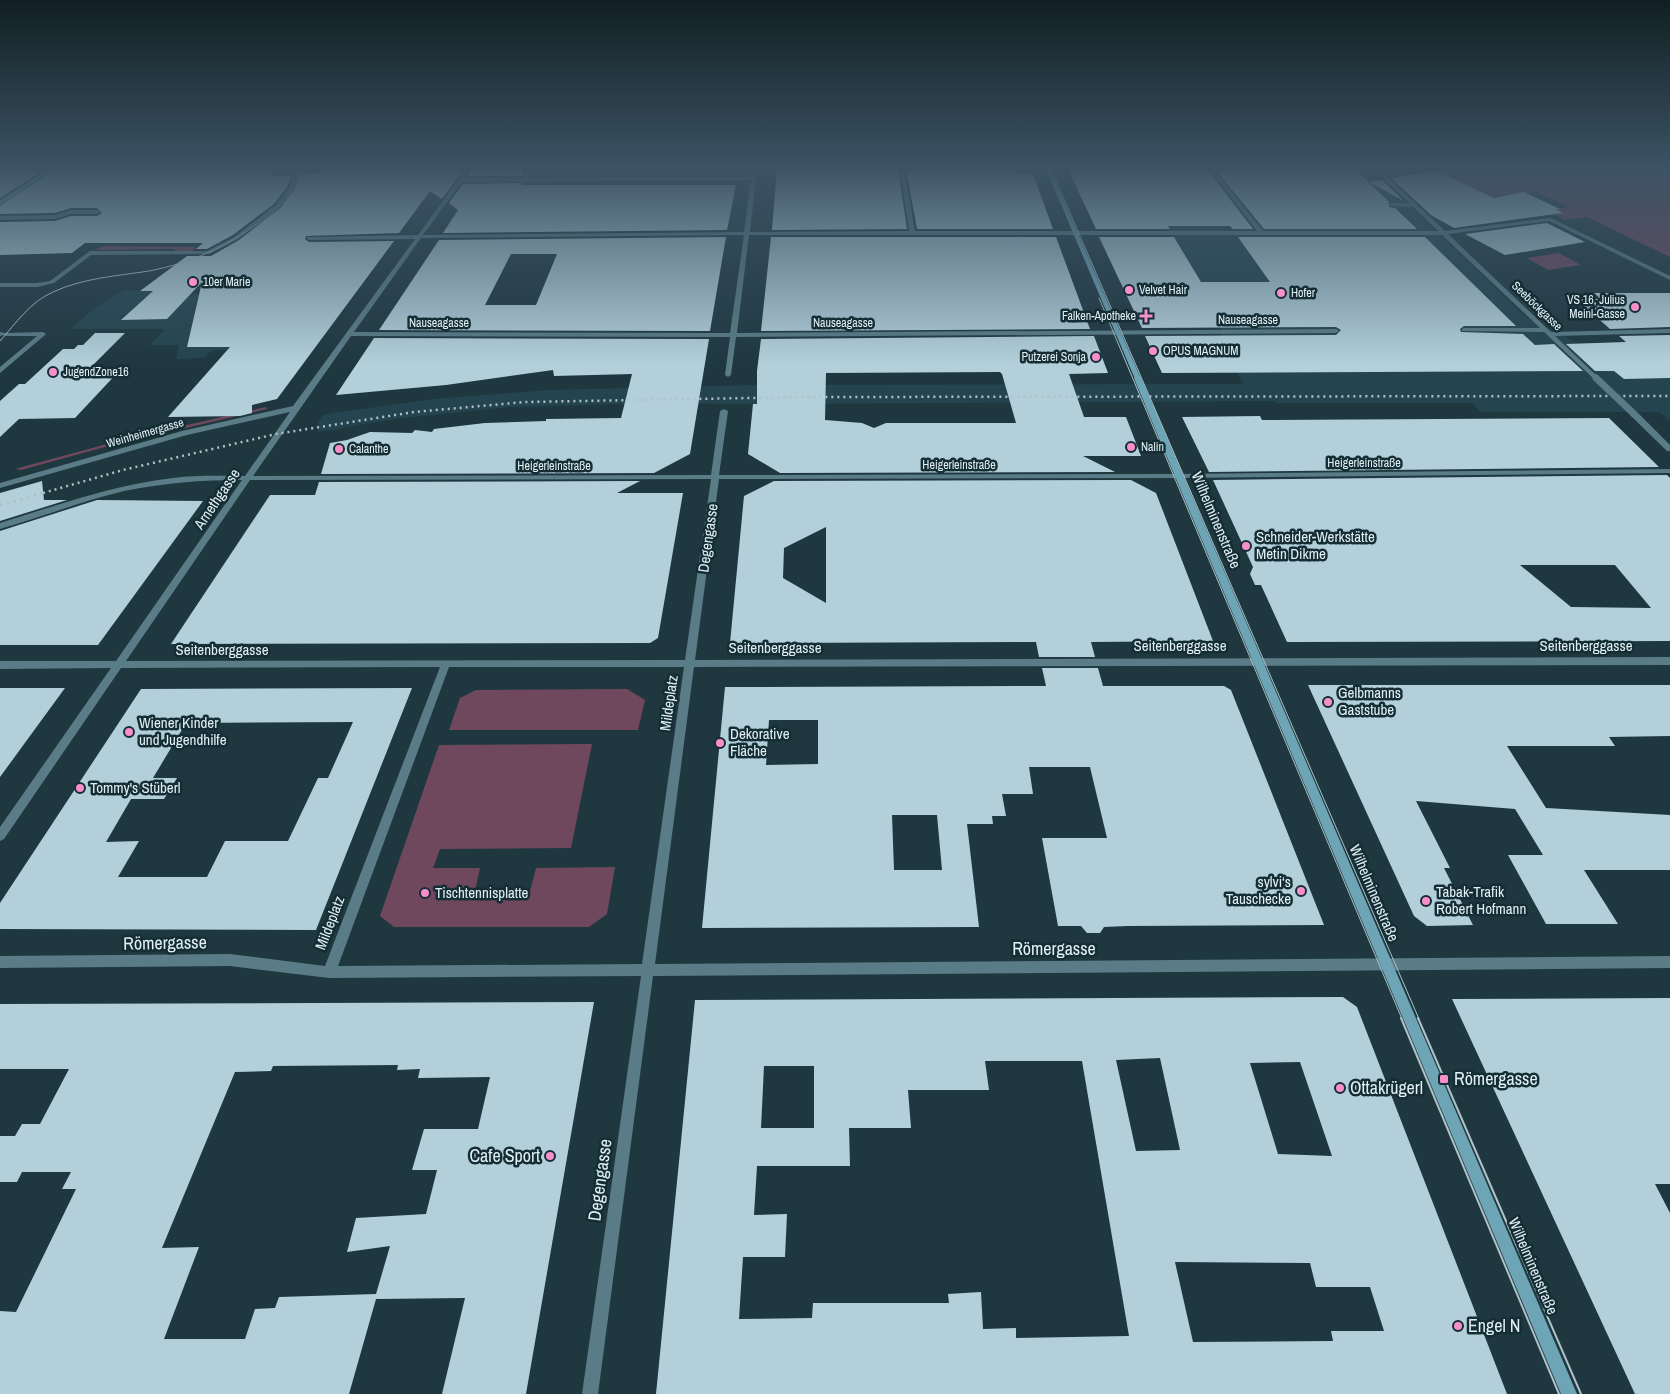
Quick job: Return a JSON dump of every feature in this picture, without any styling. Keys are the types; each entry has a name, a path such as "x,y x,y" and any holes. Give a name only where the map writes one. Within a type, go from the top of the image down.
{"street":[{"path":"0,285 33,285 56,280 90,253 208,253 241,234"},
{"path":"309,238 400,238 420,235 826,234"},
{"path":"1076,234 1118,333"},
{"name":"Seeböckgasse","path":"1444,234 1670,448"},
{"path":"1580,234 1670,278"},
{"name":"Arnethgasse","path":"0,836 296,408 351,334 420,235"},
{"path":"728,376 748,235"},
{"path":"1464,330 1548,332 1670,331"},
{"name":"Nauseagasse","path":"351,334 733,335 1336,331"},
{"name":"Wilhelminenstraße","path":"1118,333 1569,1394"},
{"path":"0,371 43,334 2,334"},
{"name":"Weinheimergasse","path":"0,486 185,434 296,408"},
{"name":"Degengasse","path":"691,664 724,411"},
{"name":"Heigerleinstraße","path":"249,478 716,478 1670,472"},
{"path":"0,526 129,486 179,479 249,478"},
{"name":"Seitenberggasse","path":"691,664 1670,661"},
{"name":"Seitenberggasse","path":"0,666 120,664 445,666"},
{"name":"Mildeplatz","path":"691,664 648,970 329,972 445,666 691,664"},
{"name":"Römergasse","path":"0,962 230,960 329,972"},
{"name":"Römergasse","path":"648,970 1670,962"},
{"name":"Degengasse","path":"590,1394 648,970"}],"shaded area":[{"path":"1168,234 1439,234 1527,318 1579,344 1670,341 1670,421 1660,412 1481,412 1472,403 1278,403 1273,401 650,403 508,407 394,419 318,432 318,424 323,415 433,399 548,390 756,385 1244,384 1219,341 1223,321 1177,241"},
{"path":"1622,234 1670,234 1670,257"},
{"path":"104,246 196,248 192,251 175,251 175,249 95,250"},
{"path":"1559,253 1581,265 1548,270 1527,258"},
{"path":"124,290 214,295 244,349 212,350 204,358 176,359 179,345 150,345 165,329 70,329 95,308"},
{"path":"266,407 267,409 126,442 126,439"},
{"path":"118,441 116,444 21,470 15,469"},
{"path":"627,689 645,700 638,730 449,730 460,698 476,690"},
{"path":"592,744 571,848 440,849 433,868 480,868 474,895 529,895 536,868 615,867 607,914 589,927 394,927 380,916 439,745"}],"building":[{"path":"0,234 234,234 207,249 196,249 203,243 85,243 72,253 0,255"},
{"path":"247,234 366,234 306,236 305,239 309,242 394,241 277,399 252,405 252,413 240,416 168,417 230,347 187,347 202,282 167,319 121,320 153,291 140,291 187,256 211,256"},
{"path":"1465,234 1569,234 1585,242 1505,255"},
{"path":"726,237 710,331 379,330 439,240","holes":["511,254 557,254 536,305 485,305"]},
{"path":"771,237 1056,237 1090,329 761,331"},
{"path":"1099,237 1174,237 1201,282 1270,282 1238,237 1425,237 1516,326 1464,326 1460,329 1461,332 1523,334 1535,345 1554,344 1583,371 1162,373 1145,336 1336,335 1341,330 1336,327 1142,328"},
{"path":"1594,293 1670,293 1670,327 1610,329 1576,299 1601,299"},
{"path":"95,333 125,333 87,371 120,370 75,418 19,419 0,437 0,401 19,384 25,384 63,349 74,349 78,345 83,345"},
{"path":"1670,335 1670,378 1624,379 1614,371 1595,371 1566,344 1626,342 1619,336"},
{"path":"1094,336 1108,373 1069,374 1084,417 1126,417 1141,456 1083,456 1115,472 780,473 748,454 753,404 757,404 757,371 761,339","holes":["1000,372 1016,423 886,423 874,428 862,423 825,420 826,373"]},
{"path":"374,338 709,339 690,454 654,473 321,474 330,443 347,440 370,432 412,433 415,430 432,432 434,429 485,423 546,421 546,419 621,418 632,374 554,376 553,370 446,385 336,395"},
{"path":"1260,416 1262,420 1609,418 1659,467 1209,472 1182,417"},
{"path":"1667,475 1670,478 1670,641 1287,642 1261,585 1255,585 1250,574 1253,567 1213,480","holes":["1520,565 1615,565 1651,608 1571,607"]},
{"path":"1131,480 1156,493 1213,641 1091,642 1095,657 1039,657 1036,642 730,643 744,496 774,481","holes":["826,527 826,603 783,578 784,548"]},
{"path":"42,481 44,500 67,500 0,521 0,493"},
{"path":"640,481 617,493 683,493 658,638 650,643 171,644 270,495 315,495 319,482"},
{"path":"97,500 203,501 98,645 0,645 0,531"},
{"path":"1042,668 1098,668 1103,686 1224,686 1231,690 1324,925 1127,926 1104,927 1100,933 1087,933 1081,926 1058,926 1042,838 1107,838 1090,767 1029,767 1033,794 1002,794 1006,816 992,816 993,824 967,824 979,927 702,928 725,687 1046,686","holes":["769,720 818,720 818,764 766,765","892,815 937,815 942,870 894,870"]},
{"path":"1308,685 1670,685 1670,736 1609,737 1615,746 1507,746 1546,808 1670,815 1670,870 1584,870 1618,924 1546,924 1508,855 1543,855 1515,809 1416,801 1450,868 1444,868 1473,925 1427,926 1414,916"},
{"path":"0,688 65,688 0,777"},
{"path":"412,688 316,930 0,929 0,903 141,689","holes":["353,722 328,778 318,778 288,841 225,841 207,877 118,877 139,841 106,842 131,799 164,799 177,778 153,778 186,723"]},
{"path":"1343,997 1357,1007 1507,1394 656,1394 695,1000","holes":["1160,1058 1180,1150 1136,1151 1116,1060","985,1061 1082,1061 1129,1336 1016,1338 1016,1328 983,1329 981,1292 948,1294 949,1303 813,1303 812,1318 739,1319 743,1257 785,1257 787,1214 754,1215 757,1166 850,1166 849,1128 911,1128 908,1090 989,1090","1300,1062 1332,1156 1278,1154 1250,1063","764,1066 814,1066 814,1128 761,1128","1175,1262 1310,1263 1316,1287 1370,1287 1384,1331 1331,1331 1333,1341 1193,1342"]},
{"path":"1670,998 1670,1184 1655,1184 1670,1213 1670,1394 1635,1394 1452,999"},
{"path":"594,1002 526,1394 442,1394 465,1298 376,1299 349,1394 0,1394 0,1311 16,1312 76,1189 62,1189 71,1172 22,1172 17,1182 0,1182 0,1136 15,1136 22,1124 40,1124 69,1069 0,1069 0,1004","holes":["398,1065 397,1070 420,1069 418,1078 490,1077 478,1129 424,1129 412,1170 437,1170 426,1214 356,1218 347,1252 390,1246 376,1294 279,1297 275,1308 255,1309 245,1339 164,1339 199,1247 162,1248 235,1072 271,1071 273,1066"]}],"tram line":[{"path":"0,341 37,301 64,287 112,276 164,268 208,253 242,234"},
{"path":"1079,234 1419,1019"},
{"path":"1099,298 1402,1019"},
{"path":"1401,1018 1559,1394"},
{"path":"1418,1018 1581,1394"}],"railway":[{"path":"43,493 123,470 276,434 414,412 525,402 806,397 1670,396"},
{"path":"0,505 47,492"}],"place":[{"name":"10er Marie","path":"193,282"},
{"name":"Velvet Hair","path":"1129,290"},
{"name":"Hofer","path":"1281,293"},
{"name":"VS 16, Julius Meinl-Gasse","path":"1635,307"},
{"name":"Falken-Apotheke","path":"1146,316"},
{"name":"OPUS MAGNUM","path":"1153,351"},
{"name":"Putzerei Sonja","path":"1096,357"},
{"name":"JugendZone16","path":"53,372"},
{"name":"Nalin","path":"1131,447"},
{"name":"Calanthe","path":"339,449"},
{"name":"Schneider-Werkstätte Metin Dikme","path":"1246,546"},
{"name":"Gelbmanns Gaststube","path":"1328,702"},
{"name":"Wiener Kinder und Jugendhilfe","path":"129,732"},
{"name":"Dekorative Fläche","path":"720,743"},
{"name":"Tommy's Stüberl","path":"80,788"},
{"name":"sylvi‘s Tauschecke","path":"1301,891"},
{"name":"Tischtennisplatte","path":"425,893"},
{"name":"Tabak-Trafik Robert Hofmann","path":"1426,901"},
{"name":"Römergasse","path":"1444,1079"},
{"name":"Ottakrügerl","path":"1340,1088"},
{"name":"Cafe Sport","path":"550,1156"},
{"name":"Engel N","path":"1458,1326"}]}
